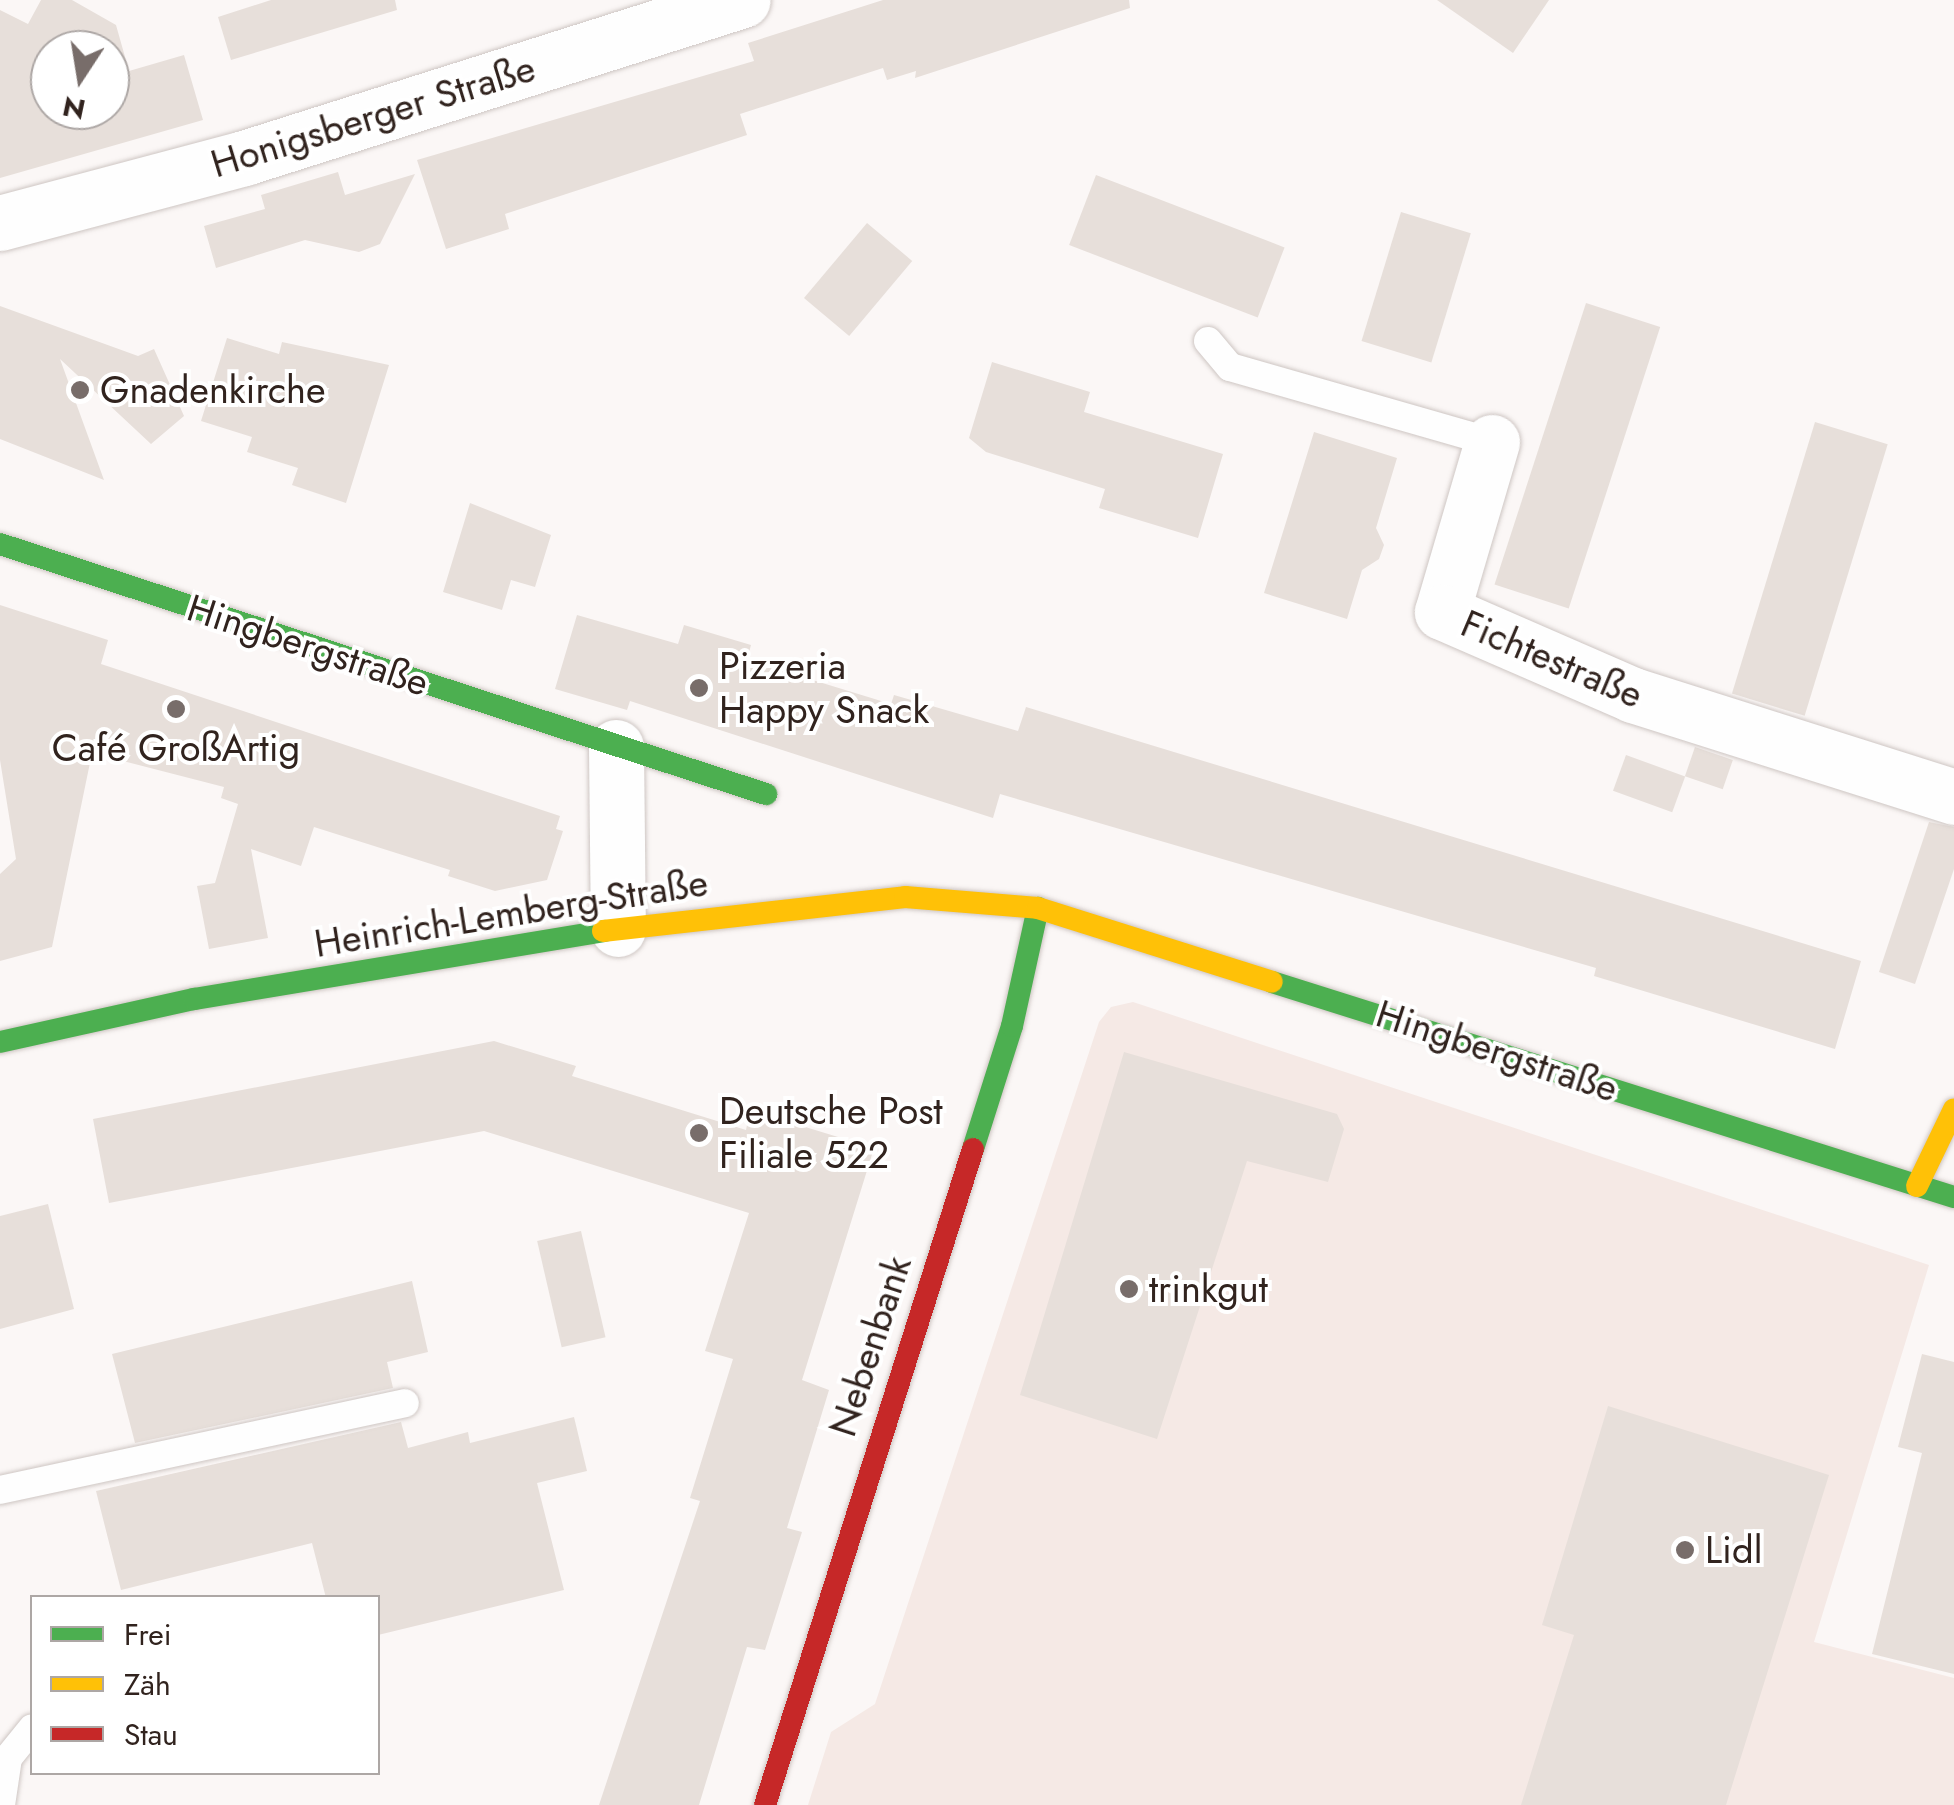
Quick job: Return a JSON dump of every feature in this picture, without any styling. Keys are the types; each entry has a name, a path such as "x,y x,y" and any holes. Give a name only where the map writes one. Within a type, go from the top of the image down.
{"street":[{"name":"Honigsberger Straße","path":"0,224 244,158 744,0"},
{"name":"Fichtestraße","path":"1492,442 1442,612 1633,695 1954,797"},
{"name":"Hingbergstraße","path":"0,544 766,794"},
{"path":"616,747 618,929"},
{"name":"Heinrich-Lemberg-Straße","path":"0,1042 194,999 618,929 905,898 1038,908"},
{"name":"Hingbergstraße","path":"1038,908 1954,1197"},
{"name":"Nebenbank","path":"765,1805 1012,1026 1038,908"},
{"path":"1918,1186 1954,1110"}],"lane":[{"name":"Fichtestraße","path":"1208,341 1230,368 1492,442"},
{"path":"0,1490 405,1402"},
{"path":"1,1805 8,1758 30,1730"}],"shaded area":[{"path":"1133,1002 1929,1265 1814,1642 1954,1678 1954,1805 808,1805 831,1732 875,1704 1099,1022 1111,1007"}],"building":[{"path":"41,0 72,0 116,25 117,30 30,30 30,130 130,130 130,71 184,55 203,120 0,178 0,10 28,24"},
{"path":"271,0 395,0 397,10 231,60 218,17"},
{"path":"883,0 1129,0 1130,8 915,78 916,71 887,80 883,68 740,114 747,135 505,214 509,229 446,249 417,160 754,61 748,43"},
{"path":"1437,0 1549,0 1513,53"},
{"path":"338,172 345,195 415,174 380,244 359,252 305,240 216,268 204,226 265,209 261,195"},
{"path":"1096,175 1285,247 1258,317 1069,245"},
{"path":"1401,212 1471,233 1431,362 1362,341"},
{"path":"867,223 912,261 849,336 804,298"},
{"path":"1586,303 1660,327 1569,609 1495,585"},
{"name":"Gnadenkirche","path":"0,306 138,356 154,349 184,416 151,444 60,359 104,480 0,439"},
{"path":"227,338 279,354 282,342 389,365 346,503 292,485 298,468 247,452 252,437 201,421"},
{"path":"992,362 1090,392 1084,412 1223,454 1198,538 1099,508 1105,489 986,452 969,438"},
{"path":"1815,422 1888,444 1805,716 1732,694"},
{"path":"1314,432 1397,458 1376,528 1384,545 1379,559 1362,570 1347,619 1264,593"},
{"path":"470,503 551,535 535,587 511,580 502,610 443,592"},
{"path":"0,605 108,640 101,664 560,816 556,829 563,831 547,880 495,891 448,876 450,870 314,827 301,866 251,849 268,938 209,949 197,886 215,883 238,804 221,798 224,787 92,753 52,947 0,961 0,874 16,859 0,760"},
{"path":"577,615 678,644 684,625 751,645 747,660 891,704 894,695 1018,731 1026,707 1861,961 1835,1049 1594,976 1596,968 1000,794 993,818 630,701 627,710 555,689"},
{"path":"1695,747 1733,760 1723,789 1685,776"},
{"path":"1626,755 1685,777 1672,812 1613,791"},
{"path":"1929,822 1954,827 1954,869 1915,984 1879,972"},
{"path":"494,1041 576,1066 572,1076 746,1130 750,1110 874,1148 802,1380 829,1390 787,1528 802,1532 765,1650 747,1647 699,1805 599,1805 700,1501 690,1498 733,1359 705,1351 749,1213 484,1131 109,1203 93,1119"},
{"name":"trinkgut","path":"1124,1052 1337,1114 1344,1129 1328,1182 1247,1161 1157,1439 1020,1395"},
{"path":"48,1204 74,1309 0,1329 0,1216"},
{"path":"581,1231 606,1337 562,1347 537,1241"},
{"path":"412,1281 428,1352 387,1362 393,1388 135,1443 112,1354"},
{"path":"1922,1354 1954,1362 1954,1674 1872,1654 1922,1453 1898,1447"},
{"name":"Lidl","path":"1608,1406 1829,1475 1726,1805 1521,1805 1574,1635 1542,1625"},
{"path":"574,1417 587,1471 537,1483 564,1590 380,1635 380,1595 325,1595 312,1543 121,1590 96,1491 401,1422 408,1448 468,1432 470,1443"}],"traffic: fast":[{"path":"0,544 766,794"},
{"path":"973,1149 1012,1026 1038,908"},
{"path":"0,1042 194,999 603,931"},
{"path":"1272,982 1954,1197"}],"traffic: slow":[{"path":"603,931 905,897 1038,908 1272,982"},
{"path":"1917,1186 1954,1109"}],"traffic: jam":[{"path":"765,1805 973,1149"}],"place":[{"name":"Gnadenkirche","path":"80,390"},
{"name":"Pizzeria Happy Snack","path":"699,688"},
{"name":"Café GroßArtig","path":"176,709"},
{"name":"Deutsche Post Filiale 522","path":"699,1133"},
{"name":"trinkgut","path":"1129,1289"},
{"name":"Lidl","path":"1685,1550"}]}
